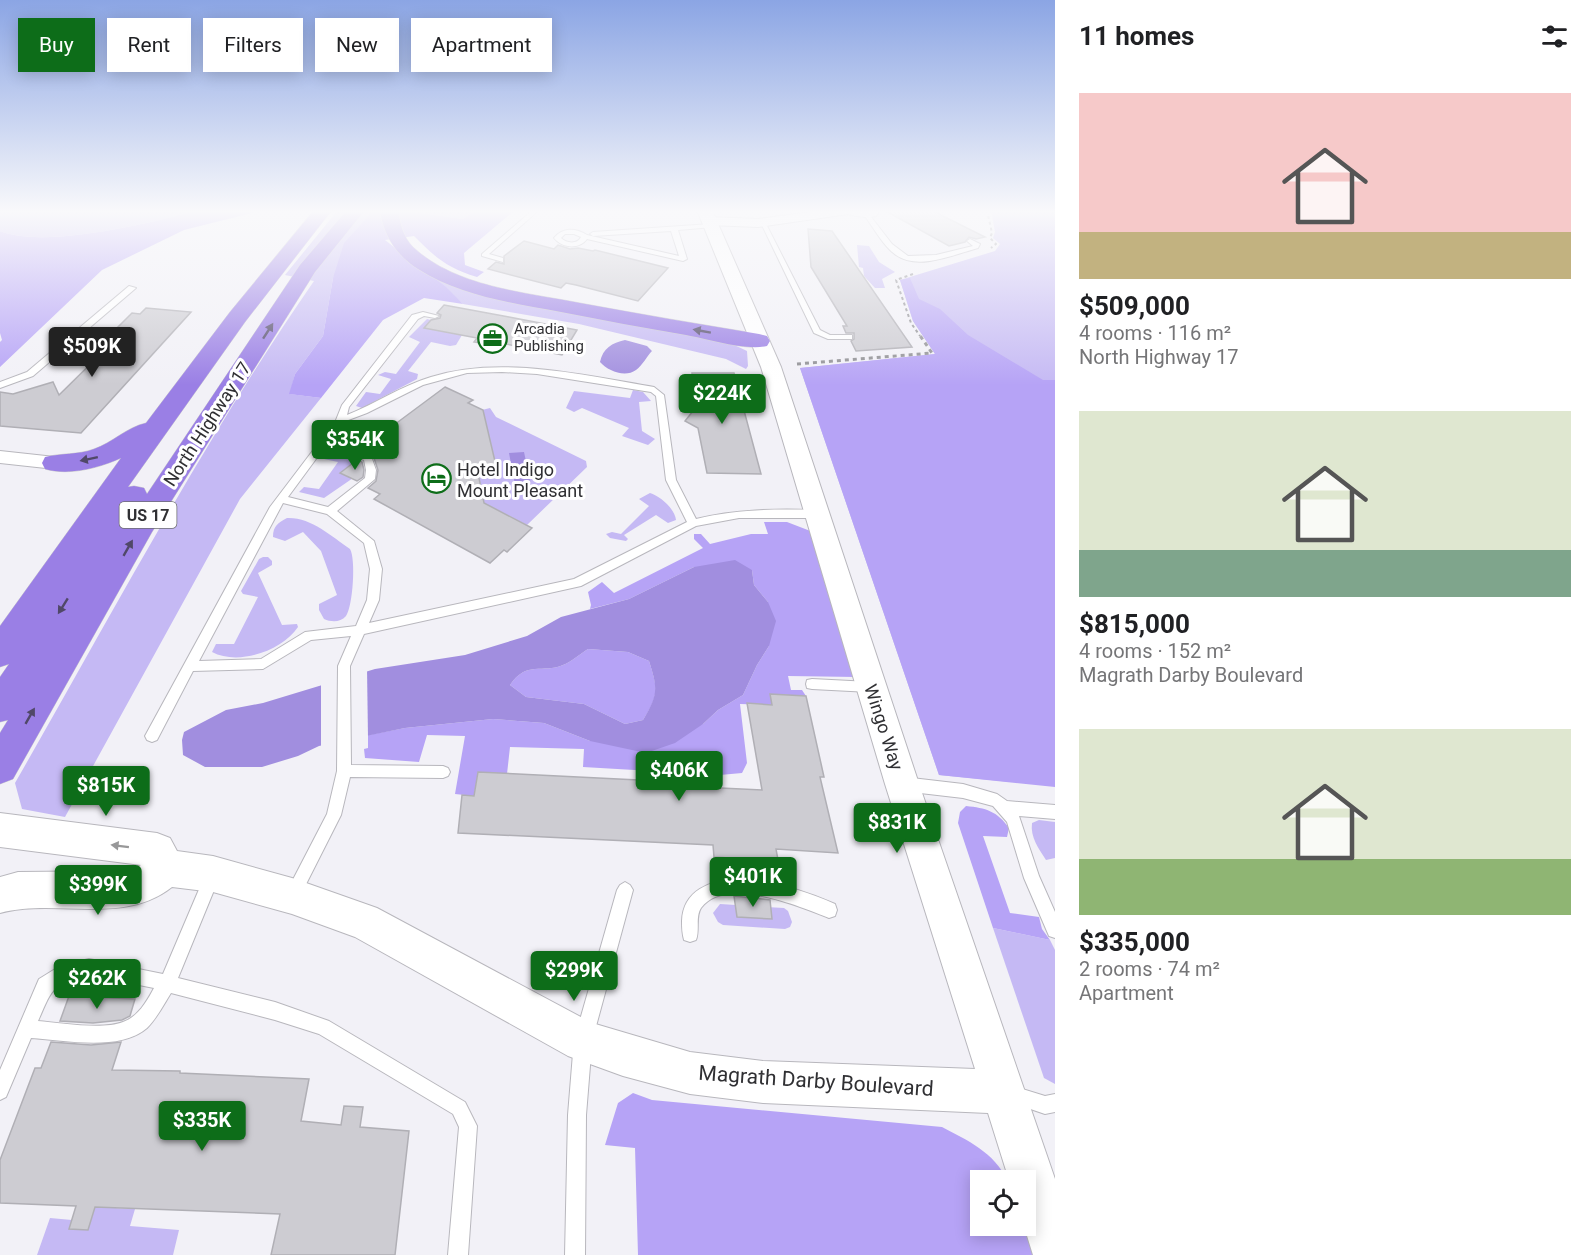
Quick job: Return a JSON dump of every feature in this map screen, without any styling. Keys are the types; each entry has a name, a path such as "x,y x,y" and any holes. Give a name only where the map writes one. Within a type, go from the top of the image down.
{"highway":[{"name":"North Highway 17","path":"0,653 157,424 273,269"},
{"name":"North Highway 17","path":"0,767 140,528 308,269"},
{"path":"435,269 452,278 495,292 759,341"},
{"path":"0,706 148,473 195,373"},
{"path":"55,463 88,461 104,455 117,450 157,424"},
{"path":"0,619 56,547 92,518"}],"street":[{"name":"Wingo Way","path":"729,269 771,367 815,514 1055,1249"},
{"path":"0,457 55,463"},
{"path":"0,830 157,850 167,868 149,882 130,889 18,890 0,895"},
{"name":"Magrath Darby Boulevard","path":"167,868 213,874 292,896 364,921 583,1041 623,1055 690,1073 763,1082 1004,1092"}],"lane":[{"path":"784,269 817,331 828,337 849,337"},
{"path":"0,385 30,374 132,288"},
{"path":"152,736 281,499 340,420 345,407 415,317 423,314 435,316"},
{"path":"340,420 360,414 398,393 434,378 487,369 517,368 543,371 654,390 660,395 663,408 671,480 693,523"},
{"path":"325,439 368,458 371,470 370,479 330,511"},
{"path":"281,499 330,511 369,541 376,570 373,600 344,666 342,752 344,771 334,815 292,896"},
{"path":"190,666 263,664 309,635 359,630 577,582 693,523 736,513 815,514"},
{"path":"812,684 871,687"},
{"path":"344,771 443,772"},
{"path":"902,784 963,791 998,801 1013,818 1035,884 1055,930"},
{"path":"1004,808 1055,812"},
{"path":"26,1029 107,1033 129,1030 150,1014 167,982 213,874"},
{"path":"690,934 692,907 704,892 724,886 783,891 811,900 829,910"},
{"path":"575,1255 577,1116 583,1041 625,890"},
{"path":"0,1091 45,985 60,974 89,967 167,982 275,1011 323,1027 459,1108 468,1126 458,1255"},
{"path":"1004,1092 1045,1105 1055,1102"}],"path":[{"path":"797,364 932,353 911,323 896,280 917,273"}],"shaded area":[{"path":"0,269 105,269 0,367 0,342 2,340 0,333"},
{"path":"290,269 339,269 333,278 323,336 295,374 290,394 321,398 240,499 65,817 22,809 15,783 196,466 234,403 314,281 285,275"},
{"path":"336,269 422,269 463,304 424,298 383,320 321,398 289,394 295,374 323,336"},
{"path":"455,269 475,269 484,272 477,277"},
{"path":"863,269 890,269 895,272 882,279 885,288 875,288 864,276"},
{"path":"937,269 1055,269 1055,617 1011,782 939,775 800,368 935,354 913,321 900,280"},
{"path":"431,276 479,292 552,310 688,332 719,340 747,351 748,366 746,369 726,359 579,324 463,304"},
{"path":"910,278 919,299 940,309 968,335 1043,380 1055,380 1055,787 939,775 800,368 935,354 913,321 900,280"},
{"path":"427,319 431,320 425,327 462,335 456,345 431,342 408,371 418,374 417,379 362,408 356,406 366,392 380,394 391,379 378,375 385,372 396,374 420,342 409,337"},
{"path":"625,340 647,346 652,351 632,372 612,371 600,362 603,353 609,347"},
{"path":"633,390 643,392 651,401 639,402 642,431 655,439 648,445 622,436 629,428 582,408 574,412 566,408 574,391 630,398"},
{"path":"490,408 496,417 586,461 587,467 527,525 484,503 478,473 497,470 489,436 472,438 468,421 482,410"},
{"path":"328,451 335,451 359,466 356,476 324,498 299,492 304,487 319,489 338,462 324,459"},
{"path":"524,452 532,489 516,490 509,453"},
{"path":"650,493 666,504 676,520 668,523 656,515 624,535 628,539 626,541 610,538 606,534 612,532 621,534 649,506 639,499"},
{"path":"287,518 312,524 350,549 353,562 352,593 346,616 341,620 324,619 319,610 319,604 337,595 321,551 303,532 285,541 273,537 277,525"},
{"path":"764,522 787,522 813,532 857,677 788,676 791,690 802,690 806,696 771,694 772,705 740,704 747,763 742,773 720,775 583,767 584,749 510,747 507,774 478,772 474,796 455,794 465,736 427,735 419,762 365,758 364,749 368,748 368,735 405,728 493,719 544,723 590,741 703,724 718,710 743,695 769,646 768,602 754,585 752,570 694,567 629,599 590,609 588,592 602,582 614,593 703,548 694,539 694,534 701,534 710,544 751,534 768,534"},
{"path":"268,557 272,565 258,573 282,625 297,624 298,627 281,643 259,654 234,657 212,652 216,644 234,644 258,597 243,594 241,591 259,559"},
{"path":"735,560 752,570 754,585 768,602 776,621 769,646 743,695 718,710 703,724 675,743 646,753 590,741 544,723 493,719 405,728 361,737 319,746 298,756 262,767 205,767 183,755 184,732 226,710 263,703 375,669 465,655 527,636 561,617 629,599 694,567","holes":["588,649 628,652 649,661 654,679 654,698 643,720 625,724 584,704 526,697 510,685 522,673 563,665"]},
{"path":"588,649 628,652 649,661 655,692 652,704 643,720 625,724 584,704 526,697 510,685 522,673 563,665"},
{"path":"966,806 990,811 1009,828 1007,837 983,836 1010,913 1039,917 1042,929 1050,940 993,928 958,823 960,812"},
{"path":"1039,820 1055,822 1055,858 1046,860 1036,843 1032,833 1032,823"},
{"path":"720,904 784,908 788,911 792,922 790,927 785,929 723,925 718,922 713,913"},
{"path":"993,928 1050,940 1055,950 1055,1084 1044,1078"},
{"path":"633,1093 652,1100 942,1127 988,1155 1001,1170 970,1170 970,1236 1027,1236 1034,1255 638,1255 635,1148 605,1145 618,1103"},
{"path":"95,1207 135,1209 130,1226 179,1230 173,1255 37,1255 50,1218 72,1220 69,1229 88,1230"}],"pier":[{"path":"367,668 368,738 321,749 321,683"}],"building":[{"path":"488,269 667,269 638,301 566,283 561,288"},
{"path":"812,269 858,269 912,347 856,351 851,341 854,339 854,333 846,333 843,326 847,326"},
{"path":"444,305 577,330 562,355 506,344 504,347 474,342 477,338 424,328 431,320 440,318 441,315 437,313"},
{"path":"146,308 191,312 81,433 0,426 0,392 13,394 53,382 59,395 121,334 112,333 132,313 140,314"},
{"path":"692,373 734,373 761,474 707,473 698,428 685,421 693,411"},
{"name":"Hotel Indigo Mount Pleasant","path":"445,387 473,400 468,403 483,410 497,470 478,473 484,503 532,528 507,552 504,550 490,563 374,499 380,494 368,488 376,481 378,470 373,455 368,452 377,445 371,442"},
{"path":"357,460 362,462 363,477 357,481 340,473"},
{"path":"770,694 806,696 824,777 820,777 838,853 776,849 778,860 764,860 767,880 732,876 729,858 714,857 713,845 458,833 462,795 474,796 478,772 638,780 638,784 762,790 747,703 772,705"},
{"path":"734,896 770,900 772,919 737,917"},
{"path":"69,996 135,999 130,1016 122,1020 93,1023 60,1021"},
{"path":"51,1042 91,1045 121,1042 112,1070 180,1071 180,1073 309,1079 301,1121 341,1125 344,1106 363,1107 360,1127 409,1131 395,1255 271,1255 280,1214 95,1207 88,1230 69,1229 76,1206 0,1203 0,1160 35,1068 41,1068"}],"place":[{"name":"Arcadia Publishing","path":"493,338"},
{"name":"Hotel Indigo Mount Pleasant","path":"436,479"}]}
